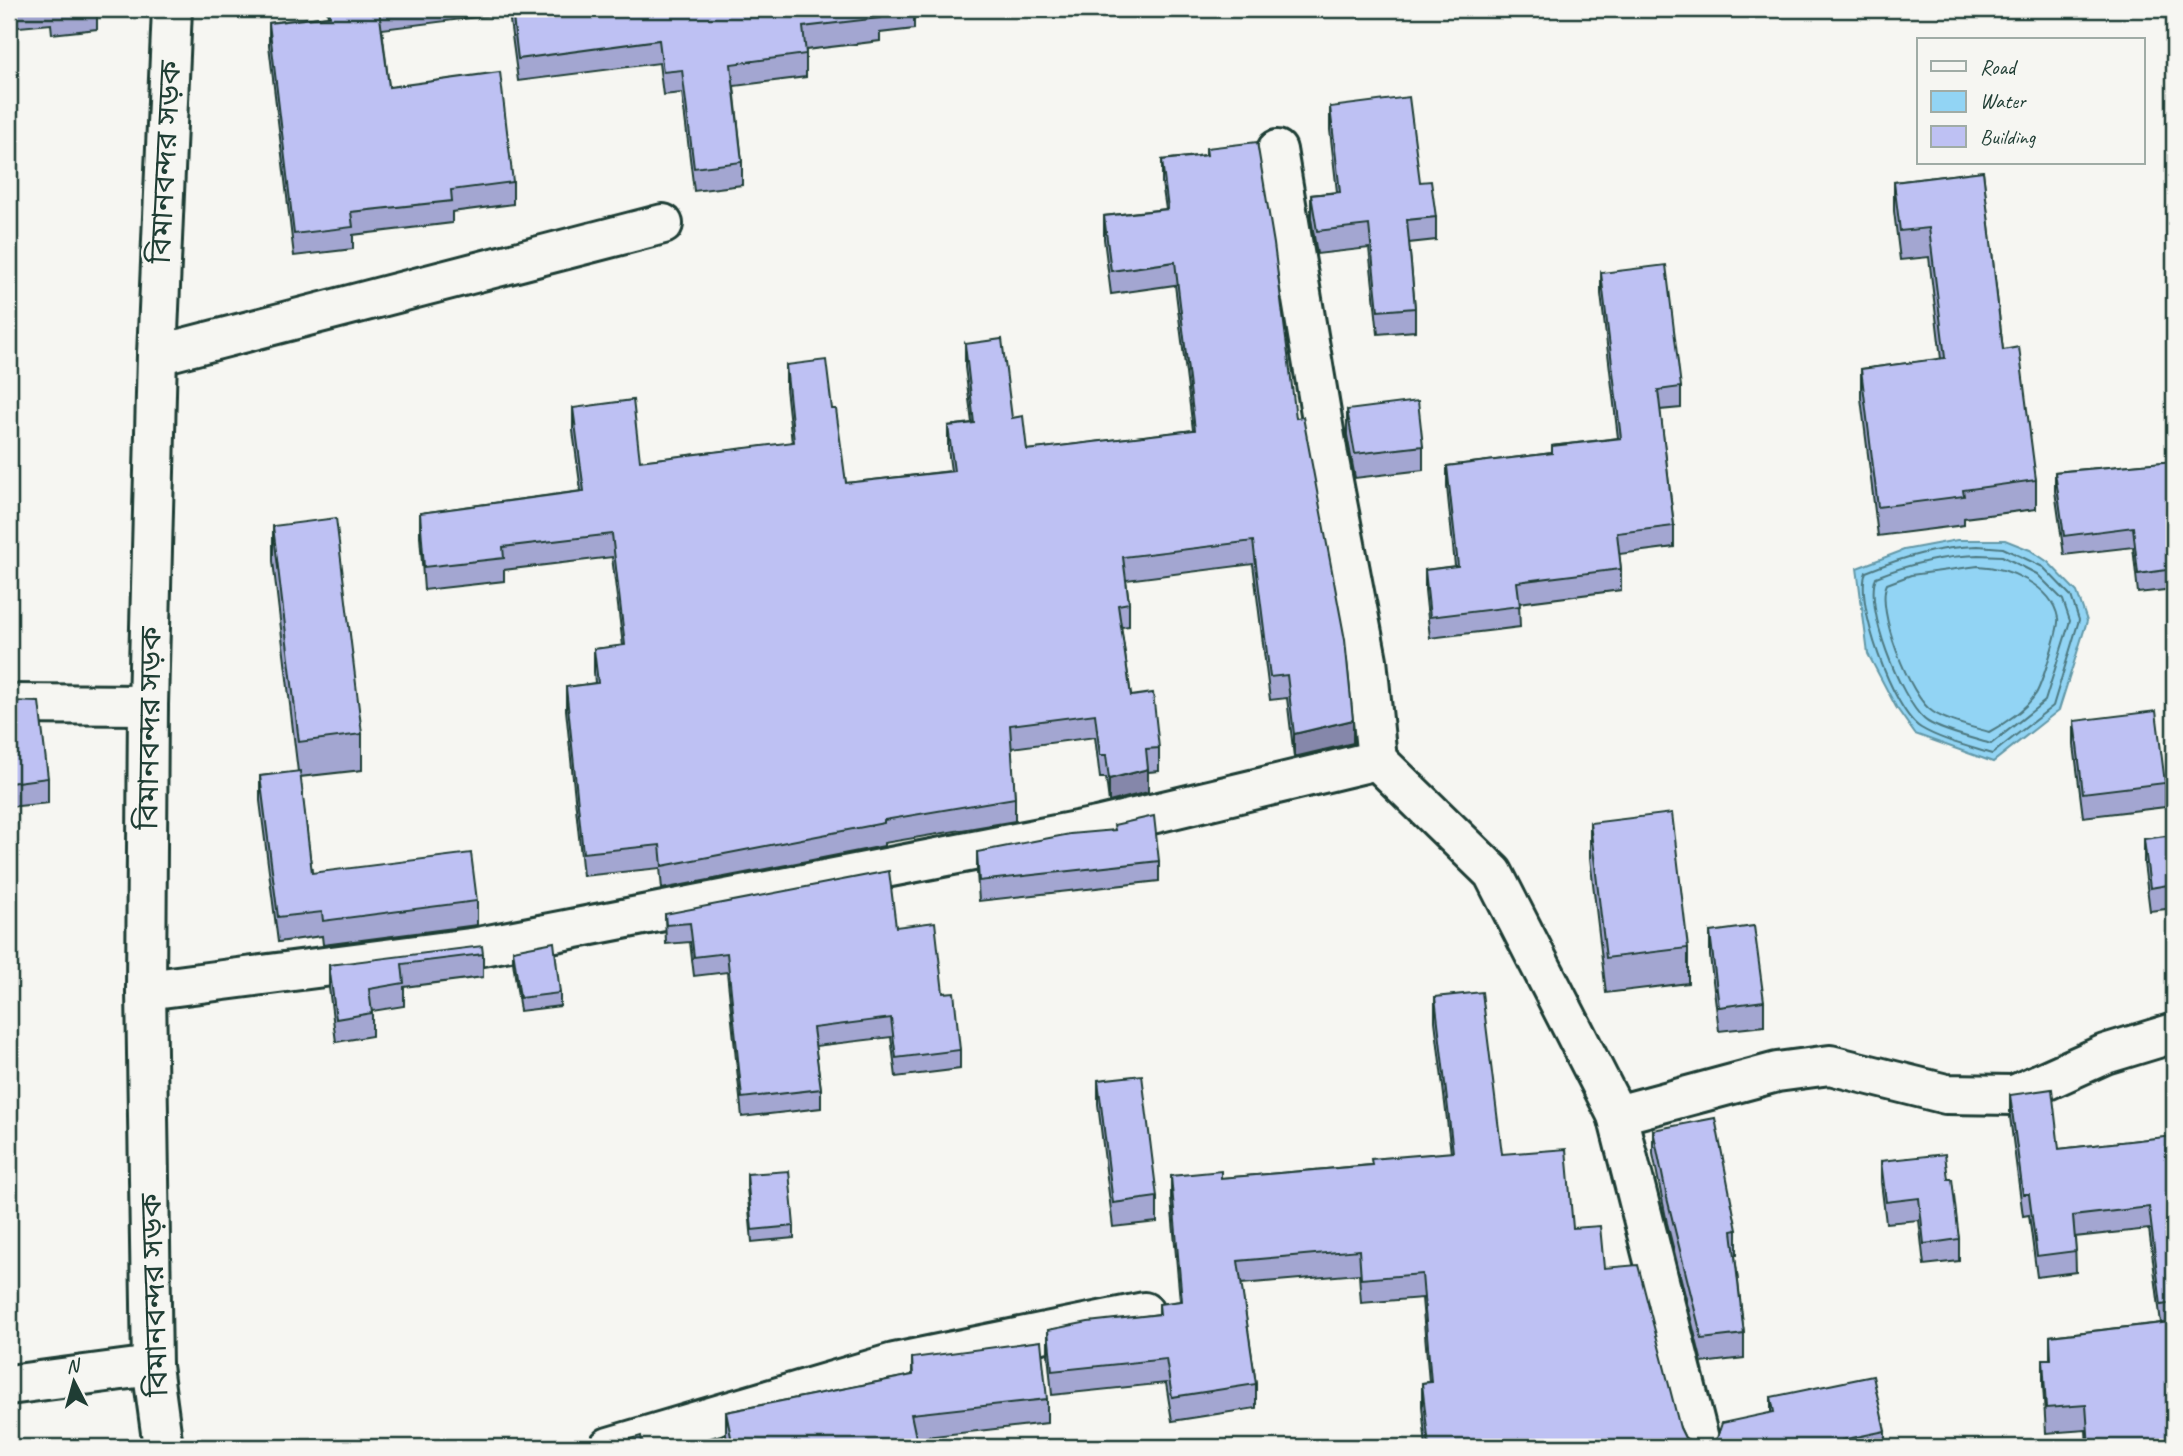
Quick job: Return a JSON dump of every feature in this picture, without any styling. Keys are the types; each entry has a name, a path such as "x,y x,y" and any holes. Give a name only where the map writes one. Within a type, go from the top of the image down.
{"street":[{"name":"বিমানবন্দর সড়ক","path":"163,1447 152,1366 146,990 148,705 157,355 172,9"},
{"path":"1277,150 1328,455 1367,660 1377,760 1493,873 1618,1115 1701,1447"},
{"path":"157,355 663,224"},
{"path":"9,704 148,705"},
{"path":"146,990 492,944 1097,827 1377,760"},
{"path":"1618,1115 1777,1072 1830,1065 1945,1094 2014,1095 2105,1054 2174,1033"},
{"path":"609,1447 894,1363 1144,1312"},
{"path":"9,1385 152,1366"}],"water":[{"path":"1957,540 2005,540 2030,550 2048,562 2077,592 2087,621 2059,710 1993,762 1915,734 1896,707 1868,654 1857,568 1904,550"}],"building":[{"path":"52,9 75,9 52,12"},
{"path":"329,9 379,9 389,87 500,72 513,182 451,190 452,201 351,212 353,227 294,234 269,23 330,16"},
{"path":"512,9 894,9 879,11 880,18 803,27 806,54 731,64 742,162 694,168 682,70 663,72 659,40 518,59"},
{"path":"1409,97 1420,182 1431,181 1436,217 1407,220 1415,308 1378,311 1369,225 1317,231 1311,195 1340,192 1330,107"},
{"path":"1257,142 1274,244 1296,418 1303,417 1345,640 1353,720 1294,734 1287,675 1270,677 1253,541 1123,557 1129,603 1118,605 1131,696 1153,693 1159,748 1146,749 1148,769 1109,779 1106,755 1100,755 1095,714 1010,725 1015,798 884,820 884,823 662,866 660,845 583,853 566,687 598,683 594,649 625,645 612,534 503,547 504,558 424,567 420,513 584,491 573,408 633,400 640,461 794,442 786,365 826,360 846,483 954,471 948,426 974,423 965,344 1002,339 1012,418 1023,416 1027,450 1195,430 1175,262 1111,271 1104,216 1168,209 1162,160 1207,155 1206,148"},
{"path":"1983,171 2003,350 2019,347 2036,480 1963,490 1964,496 1878,507 1861,369 1945,358 1929,228 1900,231 1894,182"},
{"path":"1666,265 1681,387 1658,390 1674,526 1617,533 1621,569 1517,582 1520,606 1430,617 1425,570 1458,566 1447,466 1552,453 1552,446 1621,438 1601,273"},
{"path":"1418,401 1423,446 1355,454 1347,410"},
{"path":"2174,461 2174,569 2138,574 2133,527 2064,536 2055,472"},
{"path":"336,518 362,734 299,742 273,526"},
{"path":"9,701 39,702 48,778 9,783"},
{"path":"2156,711 2165,783 2083,793 2074,721"},
{"path":"300,771 312,873 471,853 477,901 323,921 322,912 278,917 260,776"},
{"path":"1672,813 1688,948 1606,958 1590,823"},
{"path":"1154,816 1159,861 979,881 977,852 1070,834 1115,830 1114,825"},
{"path":"2174,835 2174,884 2150,888 2144,839"},
{"path":"889,871 896,927 935,922 943,993 954,992 960,1050 896,1058 891,1018 813,1028 821,1089 742,1098 727,953 694,957 690,923 666,925 665,914"},
{"path":"1754,926 1764,1001 1719,1007 1710,932"},
{"path":"554,942 560,993 520,998 513,950"},
{"path":"482,946 483,954 402,964 404,983 369,989 372,1013 336,1019 329,965"},
{"path":"1482,992 1502,1154 1566,1149 1573,1228 1600,1226 1604,1268 1638,1265 1680,1428 1685,1438 1696,1444 1707,1444 1717,1438 1722,1423 1774,1412 1771,1397 1873,1376 1885,1431 1842,1440 1844,1447 1429,1447 1422,1383 1431,1382 1422,1274 1361,1279 1359,1250 1238,1261 1256,1384 1172,1397 1166,1359 1052,1371 1048,1330 1088,1322 1160,1314 1159,1304 1182,1301 1171,1176 1221,1171 1221,1178 1372,1165 1371,1159 1453,1152 1435,997"},
{"path":"1142,1075 1157,1197 1113,1203 1098,1080"},
{"path":"2052,1089 2059,1149 2174,1136 2174,1303 2161,1305 2149,1207 2073,1216 2076,1251 2037,1256 2029,1194 2023,1194 2010,1095"},
{"path":"1715,1118 1737,1230 1732,1231 1744,1334 1702,1339 1653,1130"},
{"path":"1945,1154 1948,1179 1952,1179 1959,1239 1924,1244 1919,1198 1886,1202 1881,1161"},
{"path":"789,1171 794,1226 752,1230 747,1174"},
{"path":"2171,1322 2174,1343 2174,1447 2089,1447 2086,1405 2046,1408 2043,1359 2051,1359 2050,1336"},
{"path":"1041,1341 1047,1399 911,1414 918,1447 733,1447 726,1412 913,1375 912,1358"},
{"path":"641,1436 643,1447 597,1447 596,1440 615,1444"}]}
